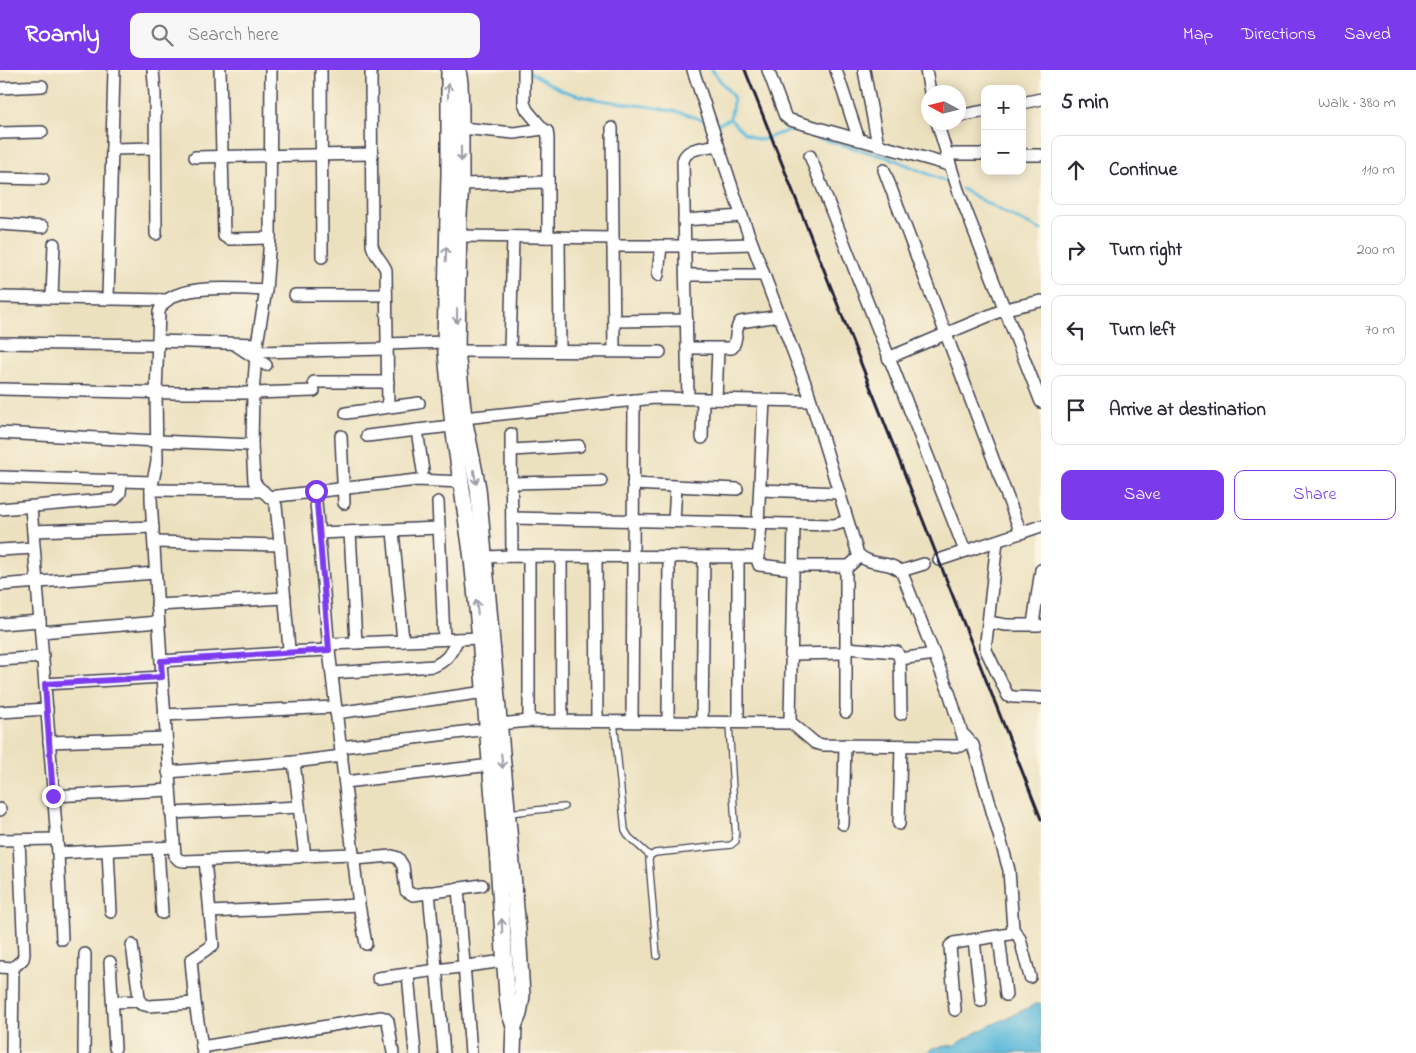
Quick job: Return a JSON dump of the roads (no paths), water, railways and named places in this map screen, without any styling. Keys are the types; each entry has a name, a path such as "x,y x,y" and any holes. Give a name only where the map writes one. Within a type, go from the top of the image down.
{"street":[{"path":"108,299 114,70"},
{"path":"153,70 156,148 156,234"},
{"path":"220,70 224,236 229,239 270,238"},
{"path":"271,70 270,238 266,290 256,351 252,445 254,481 274,501 276,506 289,649 286,652"},
{"path":"321,70 322,257"},
{"path":"372,70 372,245 373,251 384,264 386,270 388,407"},
{"path":"449,70 451,346 461,423 478,488 485,557 495,729 507,813 517,920 522,996 519,1014 514,1026 513,1053"},
{"path":"451,346 461,184 460,82 458,70"},
{"path":"524,70 524,103 526,110 547,131 548,138 548,182 554,237 560,351"},
{"path":"693,70 742,216 811,401 856,550 867,561 895,567 900,571 949,692 965,743 961,746 823,745 815,743 789,721"},
{"path":"768,70 787,119 793,122 949,164 981,155"},
{"path":"836,70 859,140"},
{"path":"864,70 878,145"},
{"path":"926,70 929,85"},
{"path":"0,88 42,86"},
{"path":"1026,102 1041,99"},
{"path":"966,114 981,111"},
{"path":"461,128 514,133 543,129"},
{"path":"612,128 614,352"},
{"path":"939,130 958,190 1005,309 1036,375 1041,402"},
{"path":"0,133 42,132"},
{"path":"688,398 683,161 684,156 690,151 718,145"},
{"path":"112,148 156,148"},
{"path":"195,156 372,154"},
{"path":"1026,155 1040,155"},
{"path":"810,156 965,551"},
{"path":"884,170 1021,533"},
{"path":"0,178 43,178"},
{"path":"461,184 548,182"},
{"path":"684,220 742,216"},
{"path":"0,224 42,227"},
{"path":"459,236 554,237 661,246 752,244"},
{"path":"510,351 513,237"},
{"path":"52,298 54,244"},
{"path":"658,275 661,246"},
{"path":"686,275 764,275"},
{"path":"266,290 191,290 163,302 159,312 156,393 157,462 152,486 153,527 164,715 175,856 179,860 301,856 392,856 398,858 403,866 406,892 413,895 482,885"},
{"path":"296,295 386,294"},
{"path":"0,298 168,300"},
{"path":"888,358 1005,309 1041,301"},
{"path":"687,348 730,349 734,347 737,325 741,321 779,316"},
{"path":"614,321 686,320"},
{"path":"0,342 234,344 256,351 387,346 451,346 510,351 660,352"},
{"path":"716,399 718,348"},
{"path":"256,351 266,366"},
{"path":"0,389 156,393 253,393 314,386 388,382"},
{"path":"366,436 658,398 811,401"},
{"path":"702,438 703,399"},
{"path":"632,721 634,400"},
{"path":"764,400 758,564 761,566 793,568 846,567 860,556"},
{"path":"346,413 419,403"},
{"path":"461,423 461,482 485,692 495,729 491,765 504,961 509,1012 514,1026"},
{"path":"417,430 423,471"},
{"path":"0,433 252,445"},
{"path":"511,434 512,556"},
{"path":"341,436 344,503"},
{"path":"512,450 579,446"},
{"path":"0,478 120,481 152,486 266,494 316,491 418,480 461,482"},
{"path":"0,509 115,499 120,493 120,481"},
{"path":"512,482 601,481"},
{"path":"633,484 737,489"},
{"path":"674,521 676,487"},
{"path":"760,490 839,493"},
{"path":"316,491 329,647 359,905 366,944"},
{"path":"438,502 444,639"},
{"path":"31,507 58,853 62,938"},
{"path":"512,518 834,525 847,521"},
{"path":"789,721 794,524"},
{"path":"939,560 1041,526"},
{"path":"33,531 153,527"},
{"path":"319,533 439,528"},
{"path":"393,530 403,641"},
{"path":"350,532 356,643"},
{"path":"997,540 986,650 1008,696 1041,698"},
{"path":"154,542 280,545"},
{"path":"0,550 34,548"},
{"path":"529,556 529,721"},
{"path":"561,556 562,721"},
{"path":"596,556 597,721"},
{"path":"485,557 758,557"},
{"path":"668,722 669,557"},
{"path":"702,722 704,557"},
{"path":"734,722 738,557"},
{"path":"900,571 924,564"},
{"path":"846,567 846,712"},
{"path":"988,622 1006,625 1037,624 1041,570"},
{"path":"0,585 155,573"},
{"path":"157,605 285,598"},
{"path":"0,624 40,627 158,622"},
{"path":"161,661 286,652 356,643 480,638"},
{"path":"332,672 434,666 449,656 458,639"},
{"path":"791,654 895,651 900,658 901,714"},
{"path":"900,658 934,654"},
{"path":"0,660 43,657"},
{"path":"45,684 162,677"},
{"path":"164,715 336,710 485,692"},
{"path":"0,712 47,709"},
{"path":"168,772 294,762 341,752 495,729 529,721 785,723 789,721"},
{"path":"964,735 974,745 1009,870 1013,929 1020,939 1030,977"},
{"path":"49,742 166,738"},
{"path":"844,824 845,745"},
{"path":"899,824 901,746"},
{"path":"294,762 304,849 304,855 301,856"},
{"path":"345,782 491,765"},
{"path":"53,796 170,790"},
{"path":"171,813 299,807"},
{"path":"0,840 56,839"},
{"path":"12,1053 6,1038 13,1000 14,968 23,958 24,954 19,840"},
{"path":"58,853 174,847"},
{"path":"158,848 162,913"},
{"path":"108,851 112,912"},
{"path":"205,860 213,945 192,960 202,1050 381,1017 385,1018 388,1022 393,1053"},
{"path":"458,888 471,1053"},
{"path":"429,892 444,1053"},
{"path":"210,912 359,905"},
{"path":"955,1010 950,946 954,943 1010,934 1013,929"},
{"path":"999,936 1006,994"},
{"path":"974,940 981,1001"},
{"path":"132,945 141,1004 149,1006 196,1003"},
{"path":"84,1053 85,954"},
{"path":"378,978 504,961"},
{"path":"110,962 115,1048"},
{"path":"0,967 14,968"},
{"path":"408,974 414,1053"},
{"path":"0,1000 13,1000"},
{"path":"113,1002 140,1001"}],"lane":[{"path":"614,721 625,830 629,837 650,856"},
{"path":"657,956 650,856 654,853 731,845 736,841 734,722"},
{"path":"507,813 564,807"}],"water":[{"path":"1041,1003 1041,1053 927,1053 932,1048 955,1045 979,1031"}],"waterway":[{"path":"712,70 734,98 730,119 744,133 756,139 762,140 789,130 890,158 952,184"},
{"path":"527,71 559,89 578,95 667,110 707,121"},
{"path":"713,123 718,124 730,119"},
{"path":"962,189 1041,230"}],"railway":[{"path":"745,70 1041,819"}]}
